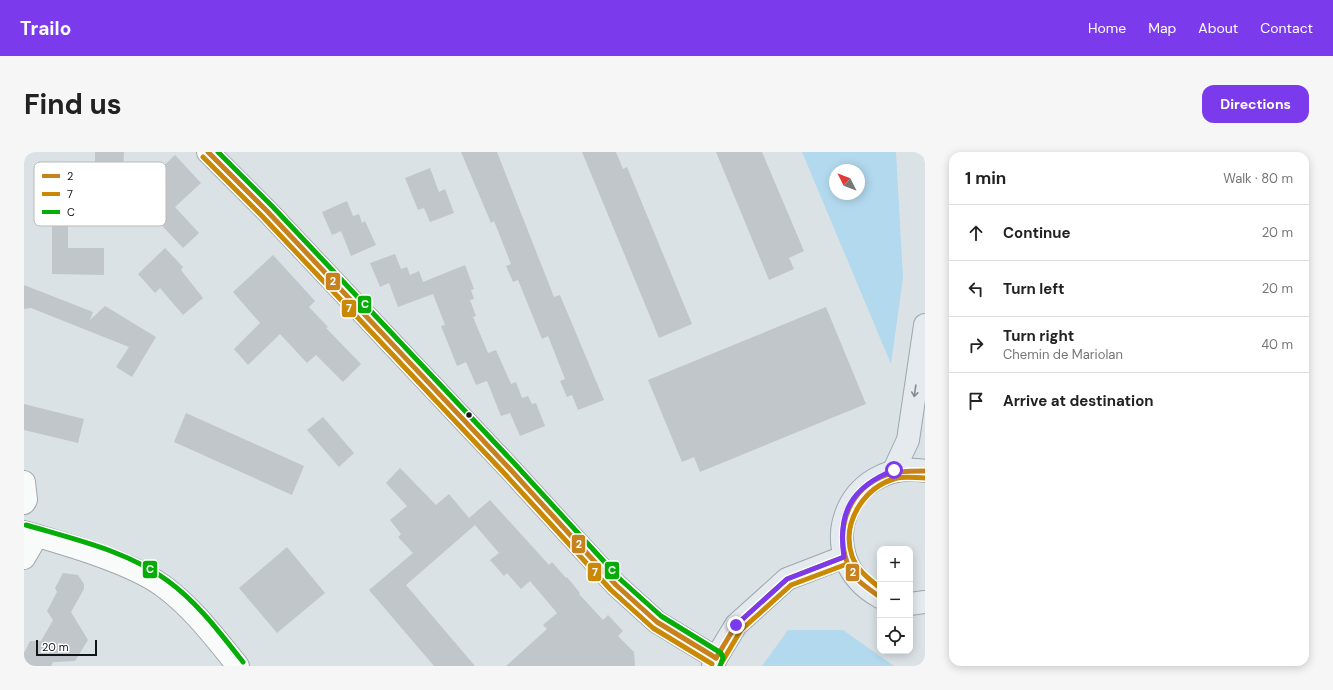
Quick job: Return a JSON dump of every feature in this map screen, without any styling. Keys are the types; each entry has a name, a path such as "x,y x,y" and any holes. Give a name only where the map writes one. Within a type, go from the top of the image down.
{"main road":[{"path":"894,470 908,440 925,325"},
{"path":"877,596 867,590 853,576 844,557 841,539 843,520 850,503 867,484 877,477 894,470 912,469 925,471"},
{"path":"714,662 736,625 787,579 844,557"},
{"path":"913,604 925,602"}],"street":[{"path":"208,152 267,211 504,462 616,585 657,622 714,662"},
{"path":"24,482 26,500 24,503"},
{"path":"24,558 30,534 126,566 162,585 186,605 238,666"}],"shaded area":[{"path":"802,152 896,152 903,278 891,364"},
{"path":"788,630 843,630 894,666 762,666"}],"building":[{"path":"95,152 124,152 124,162 95,162"},
{"path":"461,152 497,152 554,297 560,295 604,400 578,410 572,395 567,397 560,381 565,379 548,336 542,339 518,280 513,282 506,266 511,264 494,221 491,223"},
{"path":"582,152 616,152 623,169 627,167 692,324 659,338"},
{"path":"716,152 762,152 804,251 789,258 794,269 769,280"},
{"path":"175,155 201,183 175,207 199,233 183,248 162,226 166,226 166,164"},
{"path":"430,168 439,192 445,189 454,213 430,222 424,208 418,210 405,178"},
{"path":"347,201 353,216 359,214 362,223 365,221 376,245 351,256 341,231 332,235 322,212"},
{"path":"52,226 68,226 68,248 104,248 104,275 52,274"},
{"path":"165,248 183,267 181,270 203,298 183,315 160,288 155,293 138,274"},
{"path":"395,254 401,269 407,267 410,275 419,271 423,282 465,265 474,289 471,290 474,299 470,300 476,316 473,317 488,353 496,350 511,384 516,382 522,398 528,396 532,404 536,403 545,426 520,436 510,413 501,416 487,381 476,385 466,362 457,366 441,326 445,325 433,294 398,307 389,283 380,287 370,263"},
{"path":"273,255 315,301 309,307 328,327 326,328 361,364 343,382 316,355 307,363 280,334 248,365 234,349 260,323 233,292"},
{"path":"24,285 93,312 90,320 105,306 156,337 132,377 116,367 129,347 31,308 24,309"},
{"path":"826,307 866,404 700,472 694,457 682,462 648,380"},
{"path":"24,404 84,419 78,443 24,430"},
{"path":"186,413 304,466 292,495 174,442"},
{"path":"323,417 354,453 339,467 307,430"},
{"path":"400,468 436,505 449,494 469,518 490,500 549,565 552,562 566,578 567,577 580,593 579,594 603,620 608,615 623,631 618,636 634,652 635,666 506,666 547,629 543,625 557,613 530,581 521,589 507,573 504,576 490,560 499,553 475,525 406,585 475,666 434,666 369,590 413,553 398,537 401,534 390,520 407,506 386,483"},
{"path":"287,547 325,593 277,633 239,588"},
{"path":"63,573 78,575 84,584 84,589 71,612 88,640 75,661 53,662 51,666 24,666 24,653 30,641 41,641 53,620 47,611 57,592 55,588"}],"transit line":[{"name":"2","path":"208,152 267,211 509,468 616,585 657,622 716,658"},
{"name":"C","path":"218,152 272,206 514,463 621,580 661,616 721,653 723,658 720,666"},
{"name":"7","path":"203,157 262,216 504,473 611,590 653,628 712,664"},
{"name":"2","path":"877,595 858,580 850,568 845,555 843,541 847,512 863,489 875,480 893,473 905,471 925,471"},
{"name":"7","path":"877,586 860,570 852,556 849,543 853,519 858,508 874,489 900,477 925,478"},
{"name":"C","path":"26,525 81,541 118,554 136,562 168,581 199,609 243,662"},
{"name":"2","path":"716,658 736,625 787,579 844,557"},
{"name":"7","path":"722,662 741,630 791,585 847,564"}],"route":[{"path":"736,625 787,579 824,563 844,557 841,539 843,520 850,503 862,488 877,477 894,470"}]}
